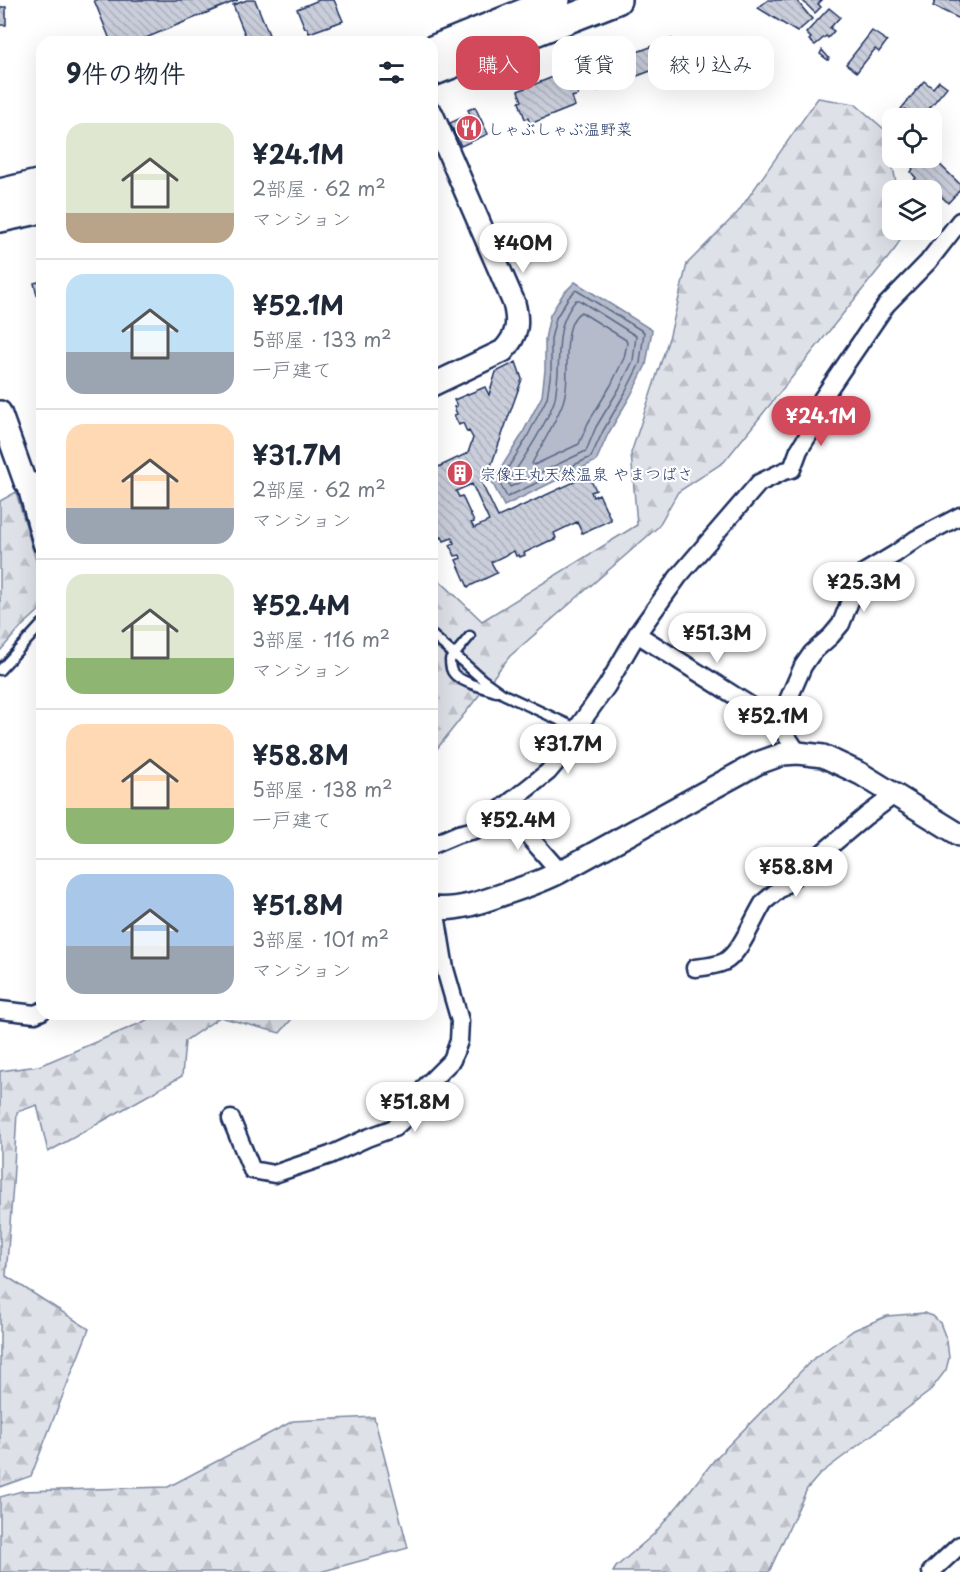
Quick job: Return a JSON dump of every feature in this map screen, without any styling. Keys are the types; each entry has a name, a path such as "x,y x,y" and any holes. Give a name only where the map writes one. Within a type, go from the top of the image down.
{"highway":[{"path":"438,49 556,0"},
{"path":"438,70 617,0"},
{"path":"0,194 36,185"},
{"path":"0,218 36,210"}],"street":[{"path":"438,128 514,303 517,318 516,331 503,351 438,381"},
{"path":"438,842 475,830 548,772 559,759 576,728 607,686 637,634 678,577 759,483 792,469 799,450 811,431 822,399 886,305 928,262 960,221"},
{"path":"0,412 33,484 36,504"},
{"path":"778,723 803,666 812,653 841,624 860,577 916,539 960,516"},
{"path":"637,634 778,723 798,753"},
{"path":"438,908 473,905 561,873 758,763 783,754 823,756 861,774 960,835"},
{"path":"695,968 724,962 735,953 764,902 894,795"},
{"path":"505,806 561,873"},
{"path":"231,1119 252,1170 274,1174 330,1155 394,1128 405,1118 426,1086 452,1060 459,1041 460,1021 445,969 438,933"},
{"path":"0,1010 36,1014"},
{"path":"931,1572 960,1545"}],"lane":[{"path":"0,670 36,631"},
{"path":"470,636 450,660 454,674 576,728"},
{"path":"438,640 482,679 503,694"}],"green space":[{"path":"818,98 855,104 882,127 882,168 893,168 896,180 882,180 882,240 900,240 895,249 724,462 678,492 658,527 510,656 438,747 438,580 482,621 637,525 631,453 670,335 687,264 738,212"},
{"path":"16,492 36,560 36,613 0,651 0,501"},
{"path":"146,1020 216,1020 185,1041 182,1076 48,1152 37,1105 17,1112 6,1276 89,1329 31,1476 0,1487 0,1071 39,1066"},
{"path":"231,1020 291,1020 280,1033"},
{"path":"924,1313 933,1316 940,1323 947,1341 949,1358 946,1370 929,1392 820,1474 807,1489 769,1572 613,1572 654,1534 715,1459 812,1360 854,1330 887,1316"},
{"path":"374,1417 408,1548 320,1572 0,1572 0,1497 22,1491 168,1487 293,1421"}],"water":[{"path":"575,282 652,330 646,365 608,434 596,461 504,506 492,482 520,438 542,396 545,339 550,315 563,294"}],"building":[{"path":"94,0 238,0 151,36 109,36"},
{"path":"255,0 270,36 246,36 233,5"},
{"path":"319,0 334,0 343,21 309,33 297,9"},
{"path":"768,0 796,0 812,19 797,32 758,8"},
{"path":"802,0 822,0 818,4 821,7 815,13"},
{"path":"936,0 960,0 960,19 933,6"},
{"path":"0,7 6,7 6,25 0,25"},
{"path":"829,8 840,17 830,28 834,31 828,38 826,36 815,45 806,33"},
{"path":"872,31 887,41 879,52 875,49 857,72 846,64"},
{"path":"648,48 648,72 636,76 636,52"},
{"path":"822,50 829,58 828,60 820,54"},
{"path":"552,77 552,90 576,90 578,95 572,97 575,106 530,124 528,118 525,119 518,91 540,90 540,82"},
{"path":"924,81 933,88 939,81 947,87 930,108 902,108"},
{"name":"しゃぶしゃぶ温野菜","path":"475,107 488,134 461,146 450,123 470,114 468,110"},
{"path":"942,167 960,184 960,190 948,203 942,197 942,180 914,180 916,178 911,172 913,169"},
{"name":"宗像王丸天然温泉 やまつばさ","path":"516,362 522,379 487,477 480,480 498,517 585,477 586,481 590,479 596,490 591,492 593,497 599,494 611,520 582,533 577,522 554,533 555,540 524,553 525,555 516,556 514,551 491,562 497,573 468,587 456,560 461,558 460,555 455,556 450,545 454,543 452,538 444,541 438,534 438,467 468,453 473,438 463,423 459,425 454,415 457,414 454,407 457,406 454,400 485,387 489,395 496,372","holes":["472,484 489,521 474,528 471,523 474,522 462,496 459,497 456,491"]}],"place":[{"name":"しゃぶしゃぶ温野菜","path":"469,128"},
{"name":"宗像王丸天然温泉 やまつばさ","path":"460,473"}]}
